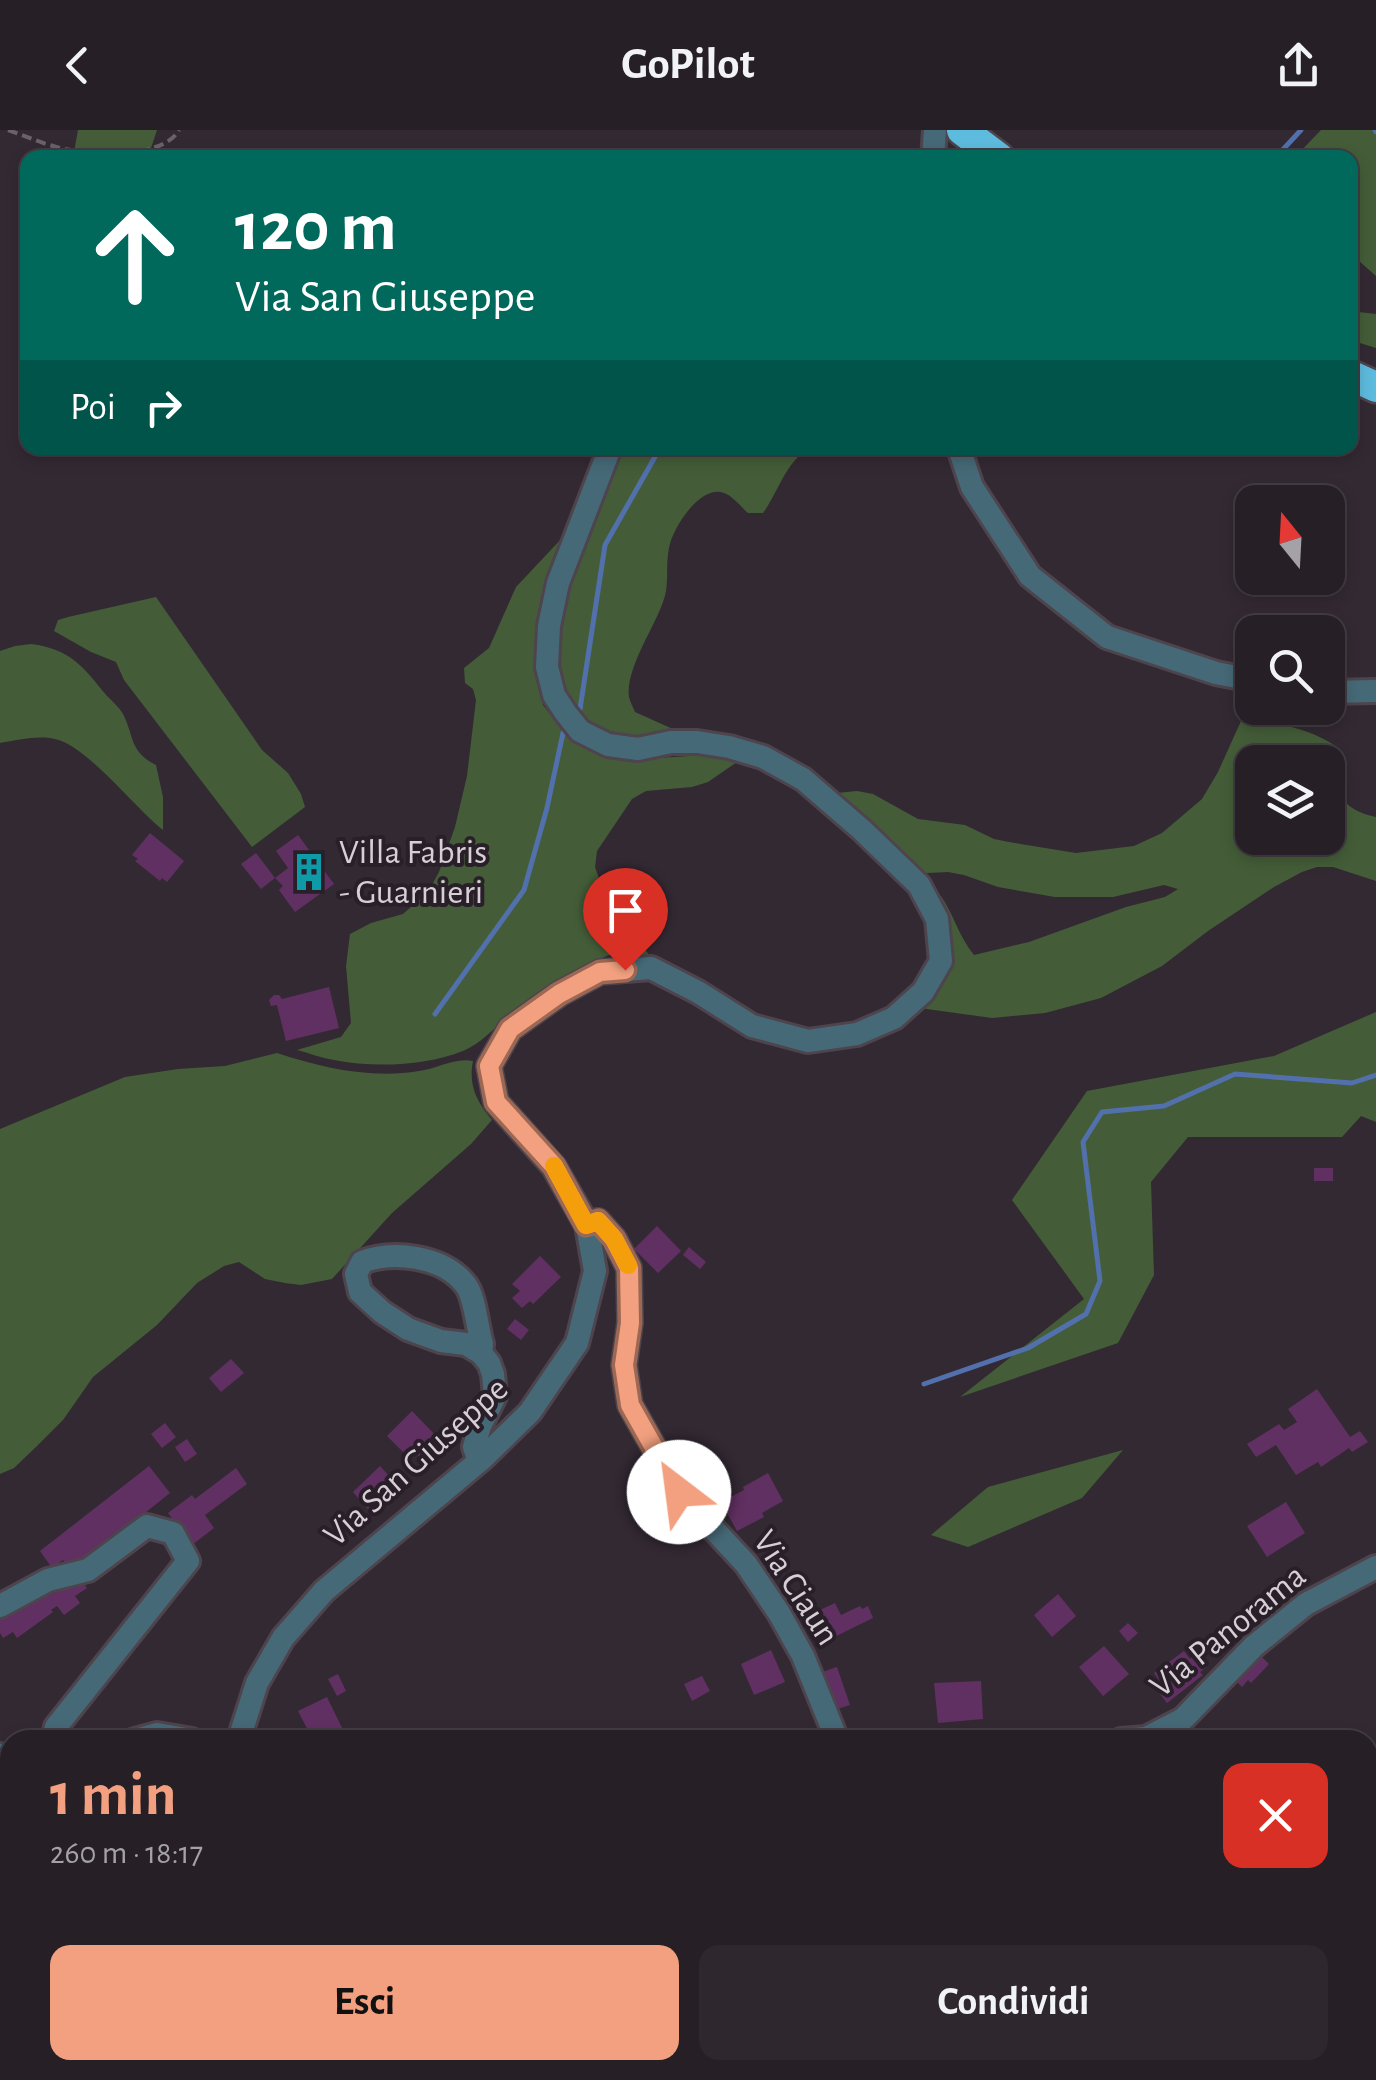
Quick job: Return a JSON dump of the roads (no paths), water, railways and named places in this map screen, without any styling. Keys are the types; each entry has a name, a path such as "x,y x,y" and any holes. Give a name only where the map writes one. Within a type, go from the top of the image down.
{"highway":[{"path":"941,139 974,150"}],"street":[{"name":"Via San Giuseppe","path":"242,1730 257,1682 293,1626 324,1591 479,1461 530,1412 576,1343 595,1271 586,1225 554,1166 496,1102 489,1066 510,1029 559,994 600,972 651,968 752,1026 808,1042 857,1034 894,1018 923,992 941,961 937,919 919,885 802,779 763,758 728,747 697,742 671,742 638,749 608,746 580,731 565,712 554,695 547,667 548,626 558,584 607,455"},
{"path":"961,455 972,487 1030,576 1107,637 1235,677"},
{"path":"1345,692 1376,691"},
{"name":"Via Ciaun","path":"586,1225 598,1221 614,1239 629,1268 630,1323 624,1365 630,1405 679,1492 746,1564 779,1613 803,1656 833,1730"},
{"path":"479,1461 474,1447 494,1396 493,1374 482,1353 466,1285 432,1262 394,1255 362,1262 356,1274 360,1292 382,1312 408,1330 466,1344 482,1353"},
{"path":"0,1606 48,1580 88,1570 147,1526 173,1533 184,1552 188,1561 56,1730"},
{"name":"Via Panorama","path":"1162,1730 1183,1719 1254,1646 1306,1604 1376,1567"}],"waterway":[{"path":"1283,150 1301,130"},
{"path":"580,709 605,545 656,455"},
{"path":"435,1014 524,890 563,733"},
{"path":"924,1384 1028,1348 1086,1314 1100,1281 1083,1142 1102,1112 1164,1106 1235,1074 1352,1083 1376,1075"}],"place":[{"name":"Villa Fabris - Guarnieri","path":"309,872"}]}
